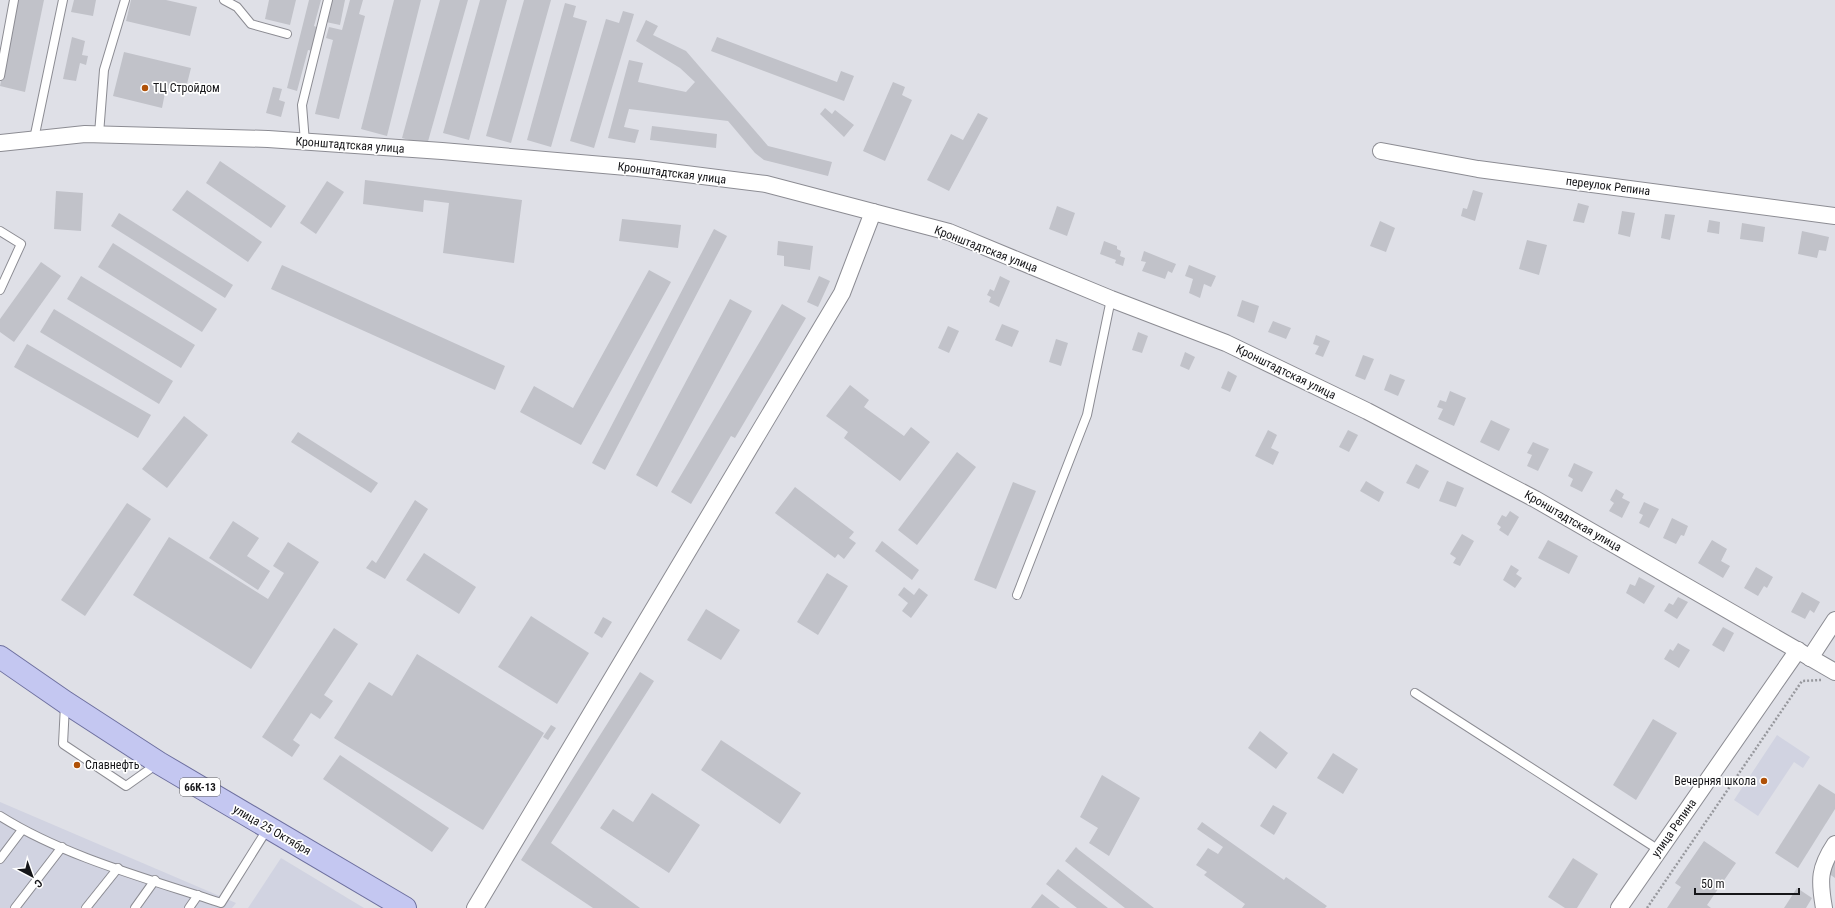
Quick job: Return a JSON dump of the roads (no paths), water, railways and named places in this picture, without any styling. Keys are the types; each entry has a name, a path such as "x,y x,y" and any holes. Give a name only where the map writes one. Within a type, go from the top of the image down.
{"main road":[{"name":"улица 25 Октября","path":"0,657 65,702 160,763 406,908"}],"street":[{"name":"Кронштадтская улица","path":"0,143 85,134 305,142 442,151 645,169 766,184 949,232 1111,299 1226,344 1367,411 1535,499 1804,654 1831,676"},
{"name":"переулок Репина","path":"1381,151 1478,170 1835,216"},
{"path":"476,908 842,293 872,212"},
{"name":"улица Репина","path":"1619,908 1659,850 1804,654 1835,620"},
{"path":"1824,908 1822,895 1822,868 1835,844"}],"lane":[{"path":"0,76 14,0"},
{"path":"34,139 63,0"},
{"path":"99,134 104,70 125,0"},
{"path":"224,0 237,7 251,24 287,34"},
{"path":"305,142 302,106 328,0"},
{"path":"0,231 21,244 0,290"},
{"path":"1017,595 1088,415 1111,299"},
{"path":"1415,693 1659,850"},
{"path":"65,702 63,744 126,786 160,763"},
{"path":"0,816 22,830 62,847 118,868 221,903 269,828"},
{"path":"0,859 22,830"},
{"path":"15,908 62,847"},
{"path":"86,908 118,868"},
{"path":"135,908 155,880"},
{"path":"189,908 198,895"}],"place":[{"name":"ТЦ Стройдом","path":"145,88"},
{"name":"Славнефть","path":"77,765"},
{"name":"Вечерняя школа","path":"1764,781"}]}
